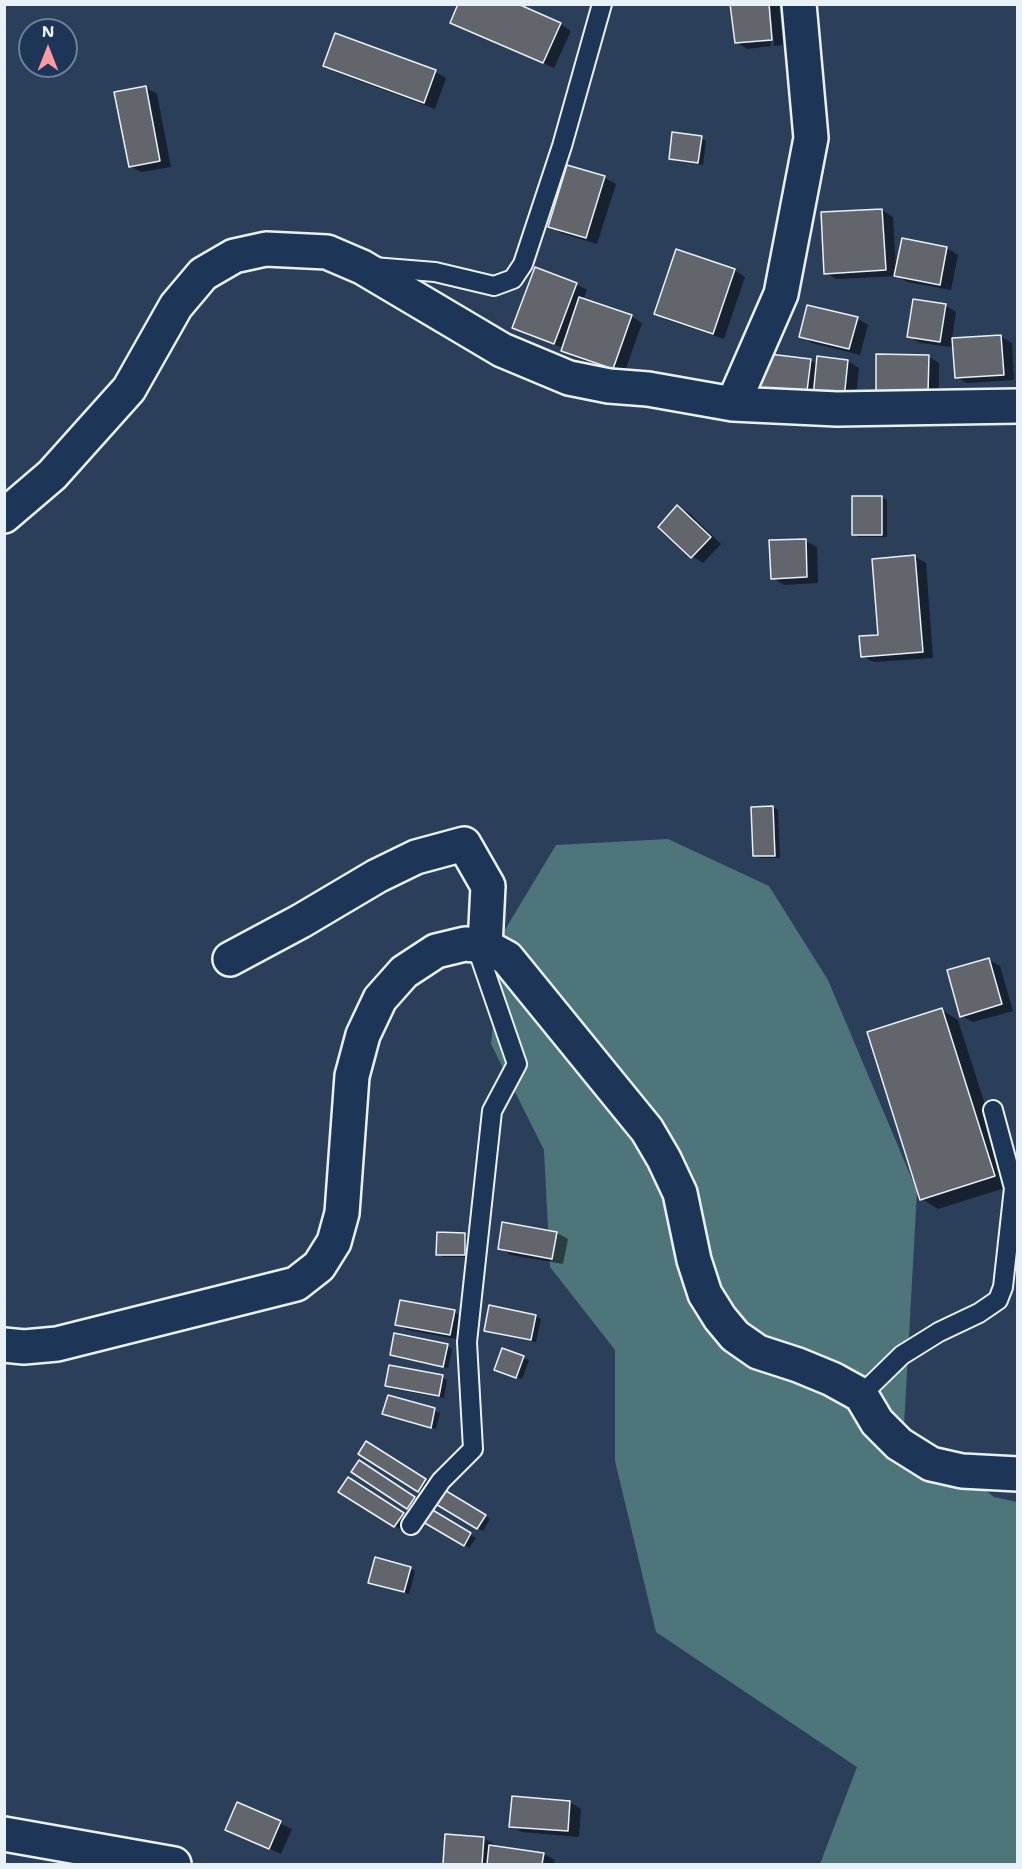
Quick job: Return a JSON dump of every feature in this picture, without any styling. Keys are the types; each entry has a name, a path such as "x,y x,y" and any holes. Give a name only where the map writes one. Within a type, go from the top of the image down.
{"street":[{"path":"733,404 781,294 811,138 799,4"},
{"path":"4,516 52,475 129,389 177,306 204,274 234,256 266,249 327,252 362,267 502,350 569,378 733,404 837,409 1017,406"},
{"path":"231,959 376,876 416,857 464,844 488,886 480,946"},
{"path":"4,1346 57,1344 296,1284 319,1266 334,1242 342,1213 352,1076 363,1035 380,999 404,972 436,951 465,944 480,946 507,958 646,1130 664,1159 680,1193 694,1260 705,1294 735,1336 758,1352 832,1379 861,1395 877,1422 899,1444 931,1464 962,1471 1017,1474"},
{"path":"4,1834 174,1864"}],"lane":[{"path":"362,267 435,272 494,286 513,279 523,264 558,157 602,4"},
{"path":"411,1525 441,1481 474,1449 467,1342 492,1111 517,1064 480,946"},
{"path":"861,1395 902,1356 939,1332 998,1300 1003,1287 1014,1188 993,1110"}],"green space":[{"path":"668,839 769,886 828,980 917,1191 904,1426 994,1497 1017,1502 1017,1864 820,1864 857,1767 656,1632 615,1461 615,1350 550,1267 544,1150 491,1044 503,933 556,845"}],"building":[{"path":"458,4 518,4 561,23 543,63 450,23"},
{"path":"730,4 769,4 772,40 735,43"},
{"path":"335,33 436,70 424,103 323,66"},
{"path":"146,86 160,161 129,167 114,92"},
{"path":"672,132 702,136 698,163 669,159"},
{"path":"567,165 605,176 586,238 548,227"},
{"path":"882,209 886,270 824,274 821,212"},
{"path":"902,238 947,247 940,285 894,276"},
{"path":"676,249 735,269 713,334 654,314"},
{"path":"535,267 577,283 554,344 512,328"},
{"path":"579,297 632,315 613,369 561,351"},
{"path":"913,299 946,304 940,342 907,337"},
{"path":"807,305 858,317 849,349 799,337"},
{"path":"1001,335 1004,375 955,378 952,338"},
{"path":"761,353 811,359 806,399 757,393"},
{"path":"876,354 929,355 928,393 876,392"},
{"path":"817,356 848,360 844,399 813,397"},
{"path":"852,496 882,496 882,535 852,535"},
{"path":"677,505 711,537 691,558 658,527"},
{"path":"806,539 807,577 771,579 769,540"},
{"path":"915,555 923,652 861,657 859,636 878,635 872,559"},
{"path":"773,806 775,856 753,856 751,807"},
{"path":"989,958 1002,1004 960,1017 947,970"},
{"path":"942,1008 995,1176 920,1200 867,1032"},
{"path":"502,1222 557,1232 552,1259 498,1249"},
{"path":"437,1232 465,1233 465,1255 436,1255"},
{"path":"400,1300 455,1310 450,1335 395,1325"},
{"path":"489,1305 536,1315 531,1340 484,1331"},
{"path":"394,1333 448,1344 443,1367 390,1355"},
{"path":"502,1348 524,1356 516,1378 494,1370"},
{"path":"389,1365 443,1375 439,1396 385,1386"},
{"path":"388,1395 435,1408 431,1428 382,1414"},
{"path":"366,1441 426,1479 418,1492 358,1454"},
{"path":"359,1460 415,1497 407,1509 351,1472"},
{"path":"348,1477 404,1513 394,1527 338,1492"},
{"path":"443,1489 486,1515 477,1529 434,1503"},
{"path":"431,1509 471,1533 464,1546 423,1522"},
{"path":"375,1557 411,1567 404,1592 368,1583"},
{"path":"512,1796 570,1801 568,1831 509,1827"},
{"path":"237,1802 281,1821 269,1849 225,1830"},
{"path":"445,1834 484,1837 482,1864 443,1864"},
{"path":"489,1845 544,1853 542,1864 487,1864"}]}
